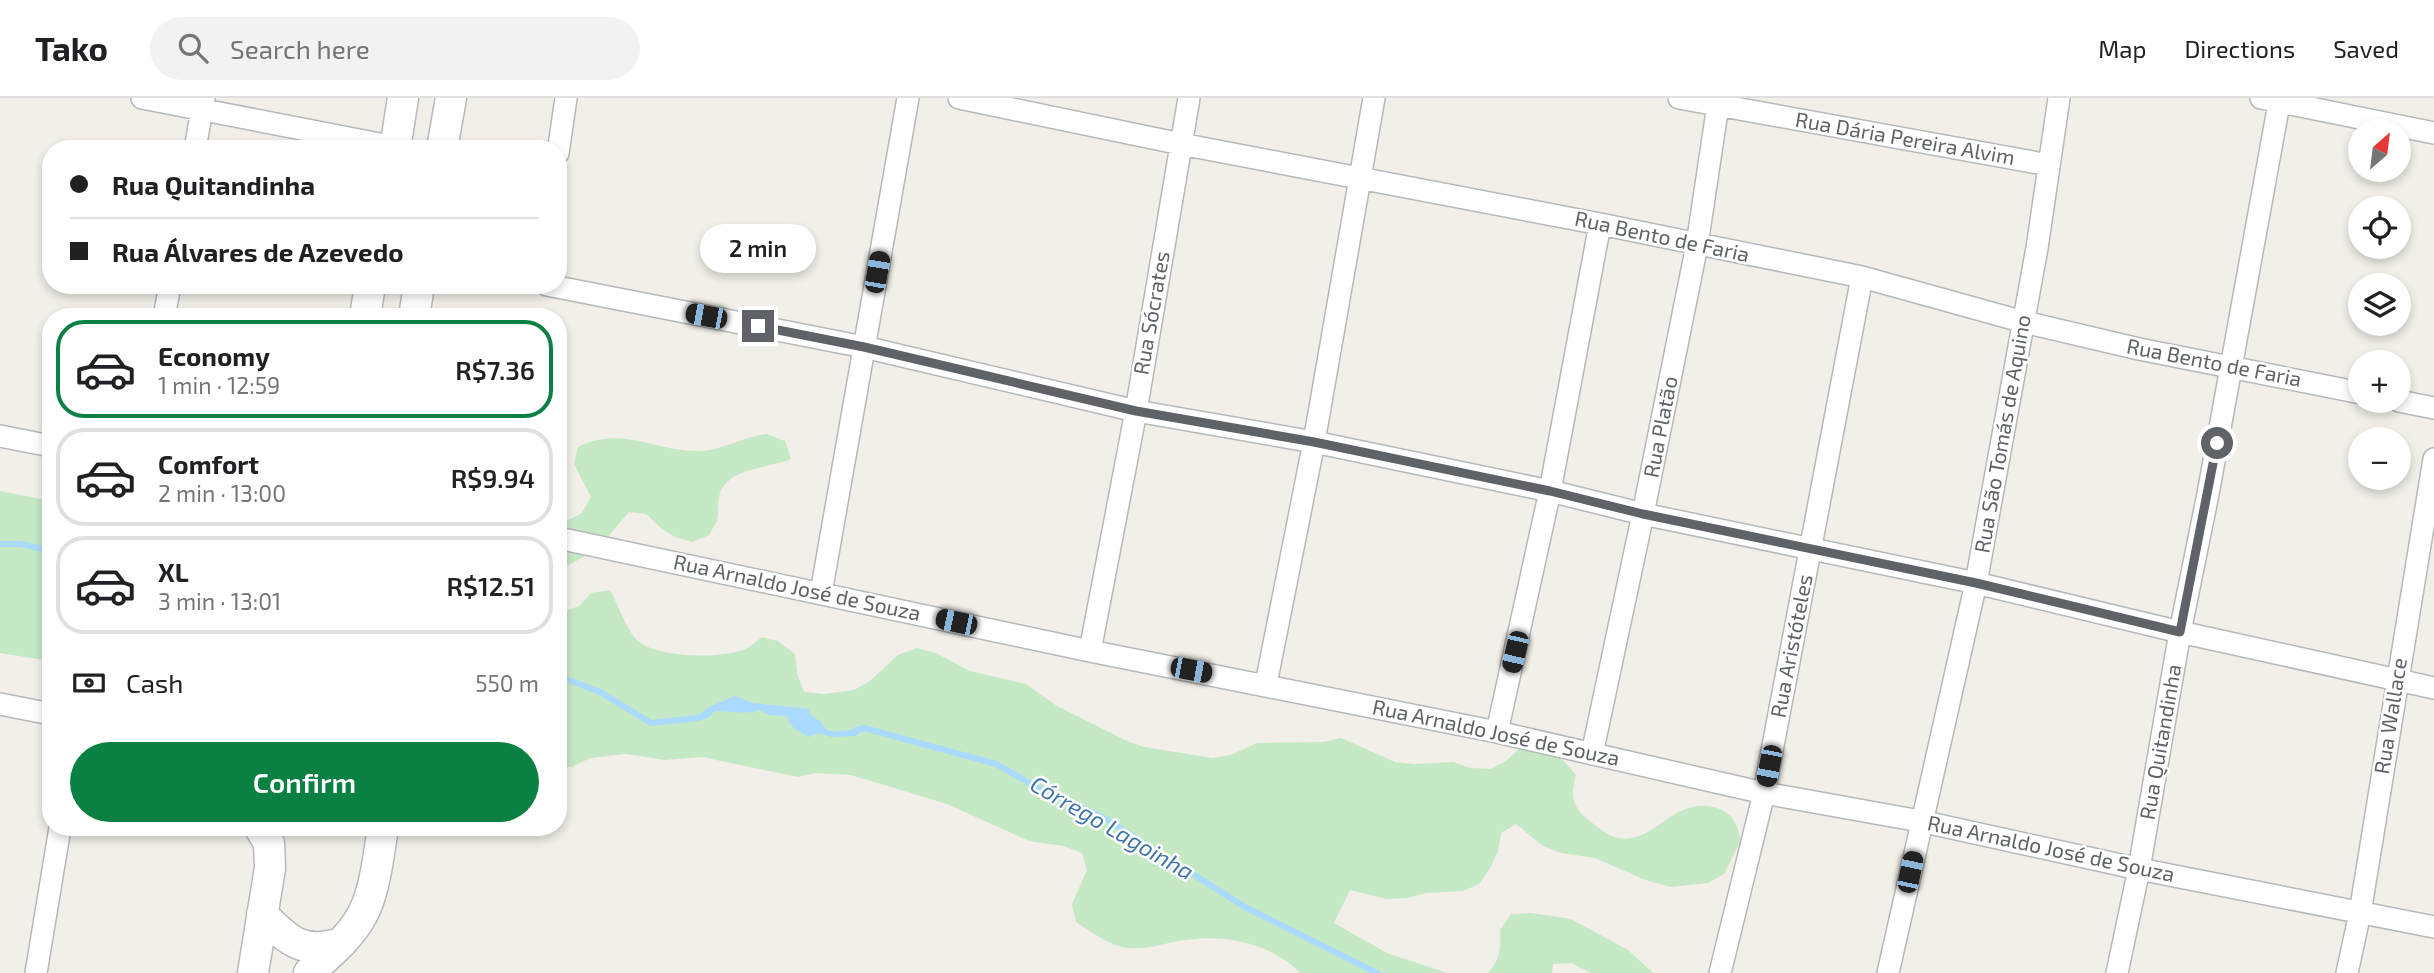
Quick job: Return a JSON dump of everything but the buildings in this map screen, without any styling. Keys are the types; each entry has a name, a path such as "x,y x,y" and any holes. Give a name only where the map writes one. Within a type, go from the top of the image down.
{"main road":[{"path":"396,140 403,98"},
{"path":"444,140 451,98"},
{"path":"253,973 270,868 269,844 264,836"},
{"path":"309,973 341,943 360,920 375,881 382,836"},
{"path":"262,914 291,942 323,949 341,943"}],"street":[{"path":"142,98 203,104 360,140"},
{"path":"560,140 566,98"},
{"path":"821,593 908,98"},
{"name":"Rua Bento de Faria","path":"959,98 1181,144 1600,223 1697,245 1862,276 2024,322 2231,368 2348,390"},
{"name":"Rua Sócrates","path":"1090,651 1136,411 1189,98"},
{"path":"1266,684 1314,442 1374,98"},
{"name":"Rua Dária Pereira Alvim","path":"1679,98 1718,102 2049,165"},
{"name":"Rua São Tomás de Aquino","path":"1888,973 1920,821 1976,583 2024,322 2059,98"},
{"path":"2273,99 2434,134"},
{"name":"Rua Quitandinha","path":"2117,973 2139,869 2180,632 2231,368 2273,99"},
{"name":"Rua Platão","path":"1592,754 1697,245 1718,102"},
{"path":"197,140 203,104"},
{"path":"1497,732 1550,491 1600,223"},
{"name":"Rua Aristóteles","path":"1720,973 1764,793 1862,276"},
{"path":"567,289 864,347 1136,411 1314,442 1550,491 1643,514 1976,583 2180,632 2434,688"},
{"path":"2411,403 2434,408"},
{"path":"0,436 42,444"},
{"name":"Rua Wallace","path":"2347,973 2360,913 2434,459"},
{"name":"Rua Arnaldo José de Souza","path":"567,540 1090,651 1497,732 1764,793 1920,821 2139,869 2434,927"},
{"path":"0,704 42,711"},
{"path":"36,973 59,836"}],"green space":[{"path":"767,434 785,441 791,459 732,478 720,493 717,521 709,535 692,542 675,537 646,514 629,512 589,554 567,566 567,520 582,513 591,497 574,464 578,447 612,438 692,451 710,450"},
{"path":"0,491 42,499 42,660 0,653"},
{"path":"610,590 627,625 639,642 662,651 694,655 725,654 749,647 762,637 778,641 795,654 797,673 804,692 824,694 854,690 870,681 898,655 917,648 936,653 970,671 1026,684 1057,706 1127,741 1144,747 1213,758 1231,755 1257,743 1323,742 1341,738 1395,762 1453,762 1471,768 1490,769 1506,761 1519,749 1537,745 1564,761 1576,775 1573,793 1577,808 1610,835 1631,838 1688,808 1701,806 1717,808 1731,816 1741,840 1724,874 1708,883 1670,887 1643,879 1595,858 1561,853 1543,846 1516,824 1501,833 1498,851 1479,884 1463,891 1387,899 1350,890 1334,923 1387,953 1447,973 1300,973 1289,963 1262,948 1232,940 1201,939 1143,948 1121,947 1076,922 1072,904 1087,870 1082,853 1064,846 1029,841 947,804 851,775 815,773 798,777 702,757 665,760 626,754 590,758 567,767 567,611 579,606 591,593"},
{"path":"1531,913 1571,919 1628,950 1653,973 1591,973 1571,963 1553,964 1552,973 1488,973 1499,953 1500,930 1511,914"}],"water":[{"path":"735,696 753,703 809,709 809,714 827,730 834,732 864,728 856,736 831,737 819,733 809,737 792,726 787,716 769,715 759,710 743,713 714,711 710,717 694,719 709,707"}],"waterway":[{"name":"Córrego Lagoinha","path":"0,544 21,544 42,549"},
{"name":"Córrego Lagoinha","path":"567,679 600,692 651,723 704,716"},
{"name":"Córrego Lagoinha","path":"857,730 864,728 996,764 1040,789 1101,816 1245,907 1377,973"}],"route":[{"path":"758,326 864,347 1136,411 1314,442 1550,491 1643,514 1976,583 2180,632 2217,443"}]}
